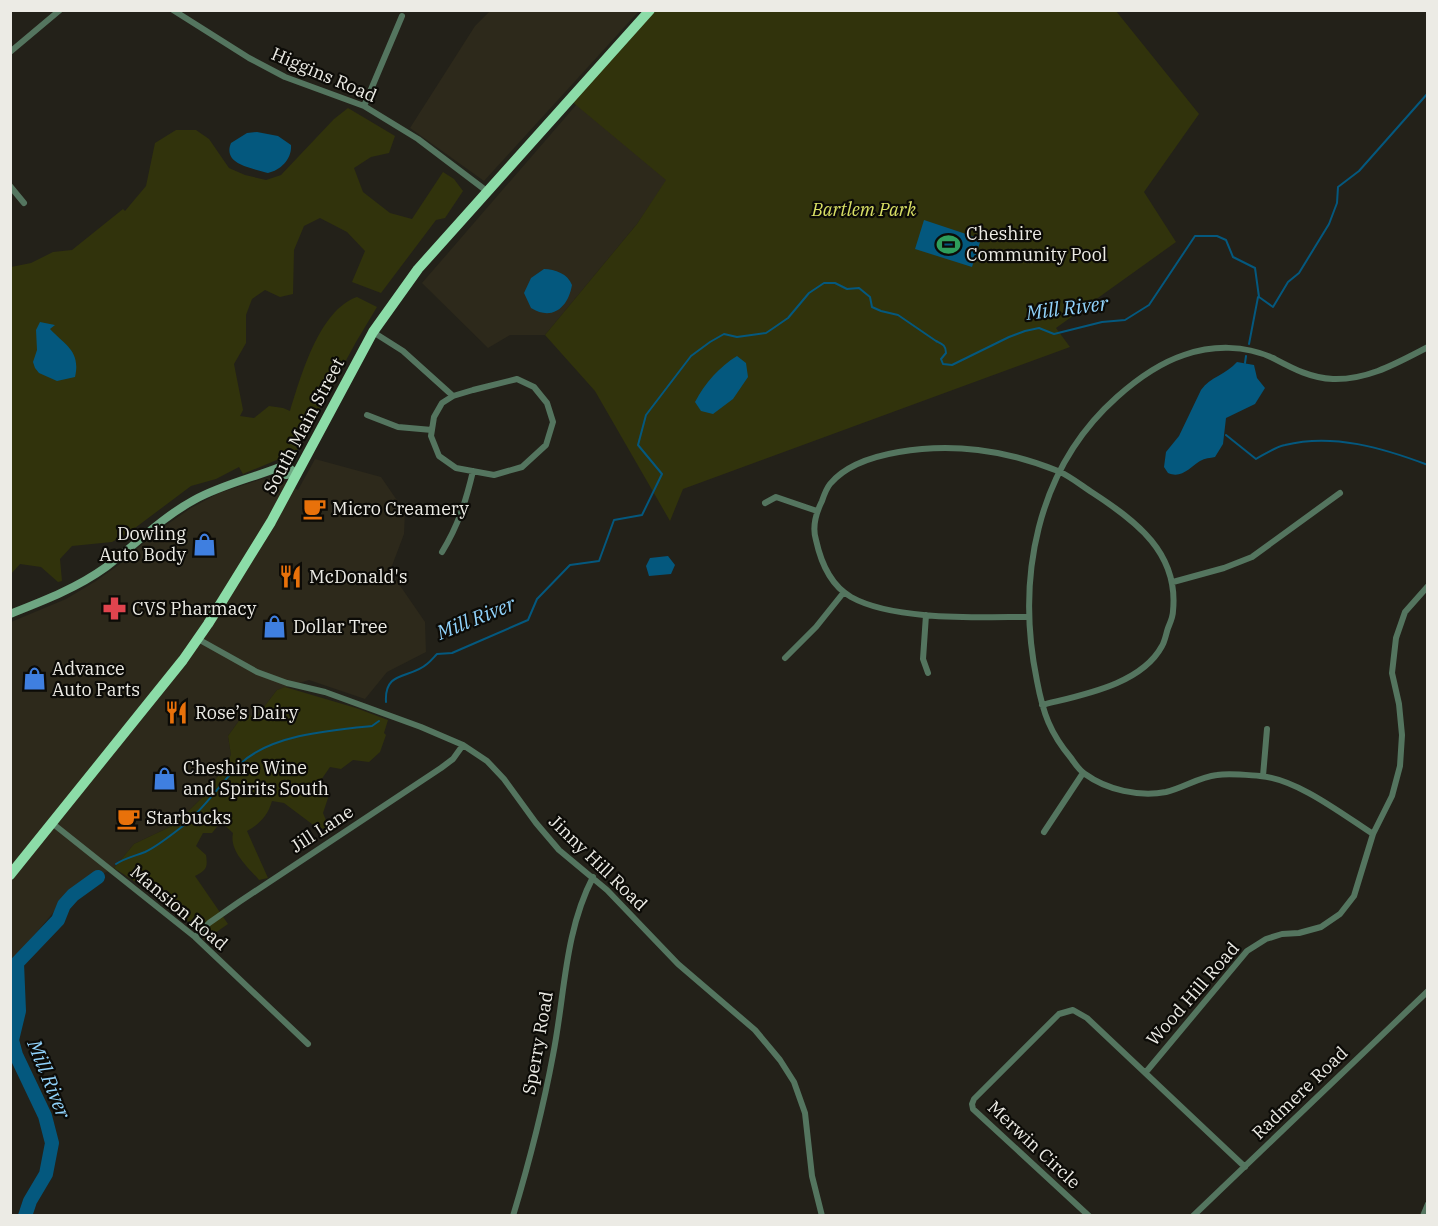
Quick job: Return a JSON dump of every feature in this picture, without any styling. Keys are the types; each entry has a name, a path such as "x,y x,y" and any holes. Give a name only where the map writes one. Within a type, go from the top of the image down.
{"highway":[{"name":"South Main Street","path":"10,875 198,639 253,553 373,332 418,270 650,10"}],"main road":[{"path":"10,614 86,580 194,500 230,484 273,470 286,475 296,473"}],"street":[{"path":"10,52 60,10"},
{"name":"Higgins Road","path":"173,10 249,58 285,77 364,106 418,139 488,193"},
{"path":"364,106 402,16"},
{"path":"10,186 24,203"},
{"path":"373,332 403,351 453,396"},
{"path":"1373,834 1312,796 1288,784 1263,776 1217,775 1167,792 1135,793 1105,786 1083,773 1055,740 1042,705 1032,655 1028,617 1033,548 1043,508 1059,471 1080,438 1110,404 1161,365 1183,355 1207,349 1233,347 1263,355 1309,375 1330,379 1354,378 1373,374 1428,347"},
{"path":"517,379 534,387 547,403 553,422 546,445 522,467 494,475 456,468 439,456 431,436 432,430 434,417 442,403 453,396 517,379"},
{"path":"367,415 398,427 432,430"},
{"path":"1028,617 926,615 865,604 844,592 830,578 820,559 814,532 817,511 829,485 857,463 892,454 938,448 978,450 1026,460 1059,471 1112,506 1146,533 1163,557 1173,582 1173,612 1162,646 1144,667 1120,683 1042,705"},
{"path":"442,552 464,509 473,471"},
{"path":"1173,582 1224,568 1252,557 1340,494"},
{"path":"765,503 776,497 817,511"},
{"name":"Wood Hill Road","path":"1146,1072 1247,951 1274,937 1321,927 1340,914 1354,896 1373,834 1392,796 1400,766 1402,735 1399,704 1392,673 1396,638 1405,612 1428,586"},
{"path":"785,658 816,627 844,592"},
{"path":"926,615 923,659 928,673"},
{"name":"Jinny Hill Road","path":"198,639 257,672 358,703 464,745 487,761 504,779 548,838 625,907 678,964 755,1030 780,1060 794,1082 805,1113 812,1176 822,1215"},
{"path":"1263,776 1267,729"},
{"name":"Jill Lane","path":"195,937 239,902 441,768 453,759 464,745"},
{"path":"1044,832 1083,773"},
{"name":"Mansion Road","path":"52,824 195,937 308,1044"},
{"name":"Sperry Road","path":"513,1215 553,1055 574,924 593,877"},
{"name":"Radmere Road","path":"1193,1215 1428,991"},
{"name":"Merwin Circle","path":"1089,1215 973,1109 972,1104 974,1099 1059,1014 1074,1010 1087,1018 1245,1167"},
{"path":"1423,1215 1428,1203"}],"shaded area":[{"path":"490,11 639,11 484,181 410,128 475,26"},
{"path":"577,104 667,180 637,224 545,335 510,335 488,348 422,283"},
{"path":"315,459 381,477 405,512 404,534 390,571 425,622 426,652 387,672 365,699 309,680 277,690 257,716 243,715 228,736 231,755 207,793 174,825 134,844 114,868 72,890 11,963 11,622 66,599 96,581 127,559 159,530 191,508 219,493 271,478 279,479 298,490"}],"green space":[{"name":"Bartlem Park","path":"650,11 1116,11 1199,114 1144,192 1176,242 1056,328 1070,347 683,489 670,521 595,391 545,335 637,224 666,180 570,100"},
{"path":"348,108 395,136 389,153 371,157 354,168 363,192 390,213 412,219 443,172 454,179 463,191 445,218 436,220 381,293 352,282 365,251 347,232 320,218 304,226 294,250 293,294 280,297 265,290 252,299 246,315 246,343 234,364 243,410 240,416 254,418 269,406 290,411 313,346 332,315 344,304 357,297 377,307 296,452 243,474 239,467 216,479 191,486 131,531 112,542 72,546 60,559 62,581 58,582 41,567 20,564 11,574 11,267 31,263 53,252 72,250 123,209 125,211 146,186 155,143 176,130 196,130 209,139 229,168 266,180 281,175 334,119"},
{"path":"285,687 388,720 384,733 386,735 380,752 369,762 353,760 341,769 330,767 321,780 329,795 323,813 330,830 316,827 284,803 272,801 263,819 247,831 268,878 259,880 245,864 234,846 233,833 221,822 212,833 203,833 196,846 206,855 207,863 204,870 195,876 228,924 205,940 174,907 114,868 134,844 174,825 207,793 231,755 228,736 243,715 257,716 277,690"}],"water":[{"path":"257,132 278,136 291,145 288,159 273,172 268,173 247,167 235,161 231,156 229,150 231,143 247,133"},
{"name":"Cheshire Community Pool","path":"924,220 981,239 972,267 915,249"},
{"path":"544,269 561,273 572,285 563,306 546,313 531,308 524,293 531,278"},
{"path":"40,322 55,325 50,329 74,355 75,377 57,381 39,373 35,368 33,362 37,350 36,330"},
{"path":"737,356 746,363 748,377 733,399 713,414 701,411 695,402 703,388 718,370"},
{"path":"1237,362 1254,365 1257,378 1265,388 1255,404 1226,418 1223,444 1215,457 1202,460 1178,475 1168,473 1164,467 1166,452 1179,436 1201,390"},
{"path":"668,556 675,565 671,574 649,576 646,566 650,558"}],"waterway":[{"name":"Mill River","path":"386,702 386,692 394,680 420,669 437,654 452,653 528,620 537,599 570,565 599,561 614,520 642,515 662,474 638,445 646,415 691,356 710,342 724,334 737,337 766,333 788,318 809,293 824,283 835,283 847,289 859,288 870,297 872,307 898,315 942,344 946,353 941,359 943,364 952,365 1025,331 1039,328 1054,334 1102,322 1125,320 1149,305 1195,236 1217,236 1226,240 1233,257 1255,268 1259,297 1273,307 1288,282 1299,273 1329,224 1337,203 1338,187 1359,171 1428,93"},
{"path":"1249,344 1258,297"},
{"path":"1245,363 1246,356"},
{"path":"1226,435 1256,459 1281,446 1321,441 1376,448 1428,465"},
{"name":"Mill River","path":"116,864 150,850 183,826 239,765 252,755 267,747 301,736 372,726 379,721"},
{"name":"Mill River","path":"25,1216 30,1201 46,1174 52,1143 45,1116 16,1055 12,1040 19,1011 17,963 58,920 64,905 73,895 98,877"}],"place":[{"name":"Cheshire Community Pool","path":"948,244"},
{"name":"Micro Creamery","path":"314,509"},
{"name":"Dowling Auto Body","path":"204,544"},
{"name":"McDonald's","path":"291,577"},
{"name":"CVS Pharmacy","path":"114,609"},
{"name":"Dollar Tree","path":"275,627"},
{"name":"Advance Auto Parts","path":"34,679"},
{"name":"Rose’s Dairy","path":"177,713"},
{"name":"Cheshire Wine and Spirits South","path":"165,778"},
{"name":"Starbucks","path":"128,818"}]}
